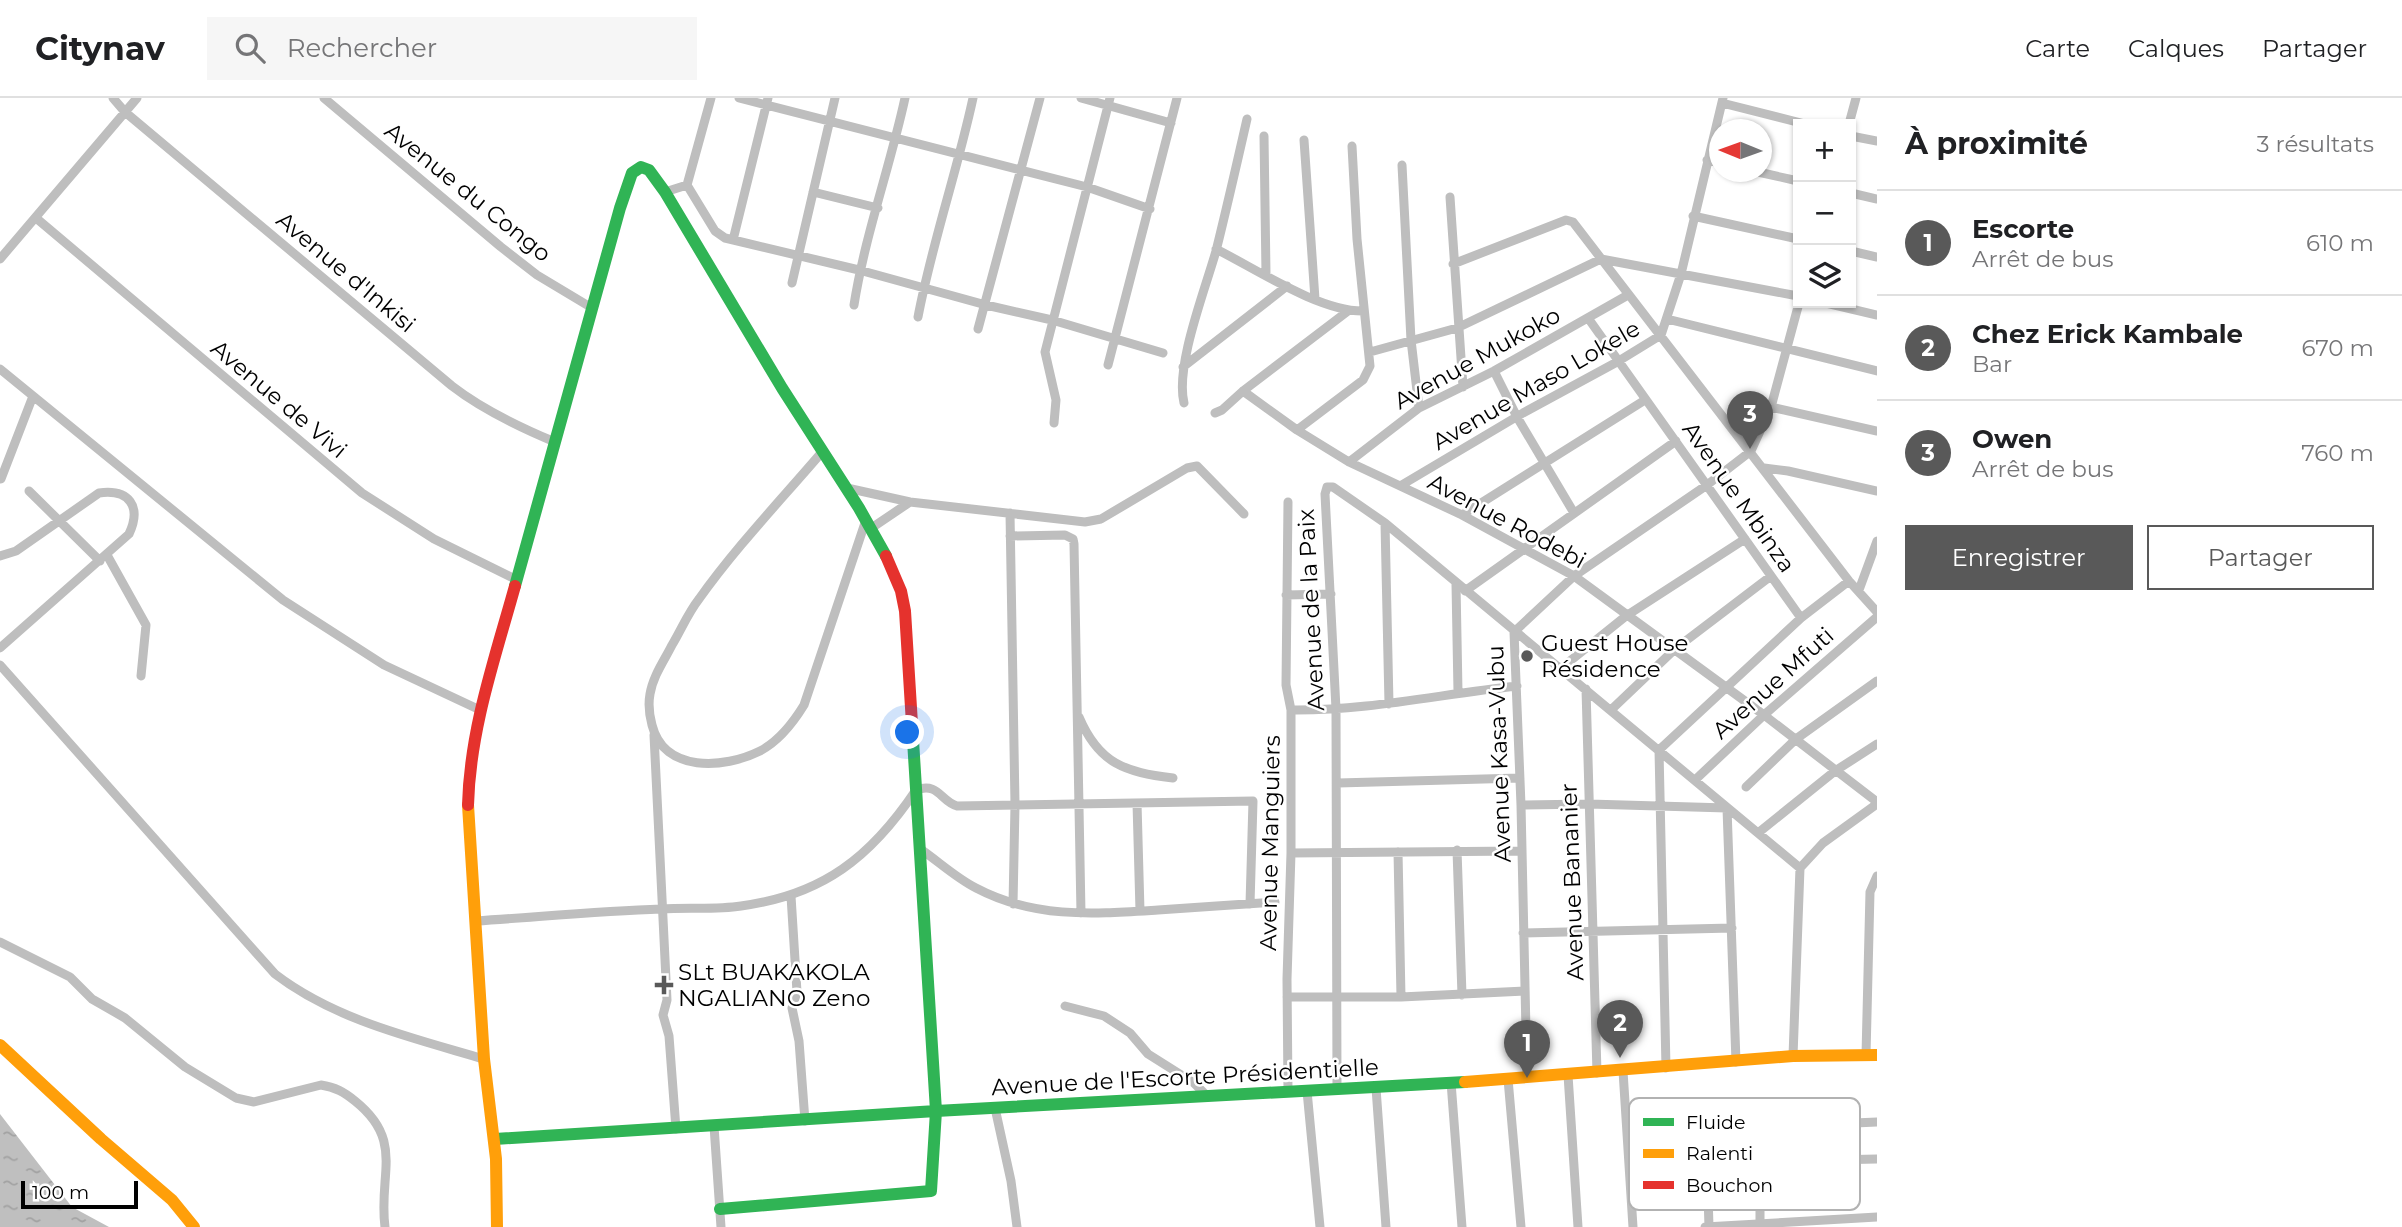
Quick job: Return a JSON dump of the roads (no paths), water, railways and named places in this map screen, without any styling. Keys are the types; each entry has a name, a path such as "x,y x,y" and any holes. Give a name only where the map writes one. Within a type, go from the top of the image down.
{"street":[{"name":"Avenue d'Inkisi","path":"113,98 125,112 452,386 491,411 555,442"},
{"path":"0,259 137,98"},
{"name":"Avenue du Congo","path":"324,98 500,247 537,275 592,308"},
{"path":"711,98 687,185 719,236 1052,320 1163,353"},
{"path":"739,98 767,102 829,123 1087,187 1150,209"},
{"path":"792,283 835,98"},
{"path":"854,305 859,270 878,208 905,98"},
{"path":"918,317 923,287 961,155 974,98"},
{"path":"978,329 1040,98"},
{"path":"1081,98 1110,102 1171,123"},
{"path":"1108,365 1177,98"},
{"path":"1850,119 1856,98"},
{"path":"1723,101 1793,121"},
{"name":"Avenue Maso Lokele","path":"1400,486 1661,335 1681,274 1723,101"},
{"path":"733,240 767,102"},
{"path":"1054,423 1056,400 1045,352 1110,102"},
{"path":"1184,402 1181,390 1183,367 1216,249 1247,119"},
{"path":"1265,136 1266,274"},
{"path":"1856,136 1877,141"},
{"path":"1304,140 1315,299"},
{"path":"1297,429 1363,380 1368,372 1370,352 1364,311 1352,146"},
{"path":"1402,166 1411,341 1419,408"},
{"path":"497,1227 495,1139 484,1059 468,804 472,755 480,710 620,208 632,173 641,167 649,170 665,192 868,525 903,593 936,1111 931,1191 720,1209"},
{"path":"1772,175 1793,180"},
{"path":"665,192 687,185"},
{"path":"813,192 878,208"},
{"path":"1856,194 1877,200"},
{"path":"1450,197 1463,387"},
{"path":"1693,216 1793,238"},
{"name":"Avenue de Vivi","path":"36,218 362,493 434,539 517,580"},
{"path":"1453,264 1568,220 1573,222 1877,614"},
{"path":"1216,249 1315,299 1348,311 1364,311"},
{"path":"1856,252 1877,257"},
{"path":"1370,352 1457,328 1601,259 1793,295"},
{"path":"1183,367 1287,286"},
{"name":"Avenue Mukoko","path":"1349,461 1419,408 1494,371 1628,295"},
{"name":"Avenue Kasa-Vubu","path":"1527,1077 1514,632 1574,576 1707,485 1751,451 1771,407 1798,308"},
{"path":"1846,308 1877,316"},
{"path":"1215,412 1222,410 1348,311"},
{"name":"Avenue Mbinza","path":"1588,318 1801,618"},
{"path":"1667,319 1877,371"},
{"path":"0,369 283,600 366,655 480,710"},
{"path":"1494,371 1517,417 1574,513"},
{"name":"Avenue Rodebi","path":"1243,391 1349,461 1527,548 1574,576 1764,715 1877,803"},
{"path":"1,479 33,396"},
{"path":"1462,515 1645,400"},
{"path":"1771,407 1877,431"},
{"path":"1465,592 1676,441"},
{"path":"676,1129 669,1036 663,1015 667,1000 654,733 648,709 653,683 696,602 822,452"},
{"path":"846,488 910,502 1093,522 1187,468 1197,466 1244,514"},
{"path":"1764,468 1877,491"},
{"name":"Avenue de la Paix","path":"1337,1089 1338,783 1325,494 1327,486 1334,487 1385,523 1800,868"},
{"path":"29,491 103,558 145,625 141,676"},
{"path":"0,556 16,551 99,493 113,491 125,495 132,505 135,514 129,534 0,648"},
{"path":"654,733 667,752 686,762 712,764 736,760 761,751 776,741 804,705 868,525 910,502"},
{"name":"Avenue Manguiers","path":"1288,502 1286,685 1291,709 1288,1092"},
{"path":"1010,513 1015,805 1013,904"},
{"path":"1385,523 1389,704"},
{"path":"1010,536 1065,535 1073,539 1081,914"},
{"path":"1560,669 1626,615 1745,539"},
{"path":"1859,590 1876,544"},
{"path":"1612,709 1675,649 1771,576"},
{"path":"1666,1068 1659,750 1801,618 1849,581"},
{"path":"1456,584 1458,692"},
{"path":"1286,595 1331,594"},
{"name":"Avenue Mfuti","path":"1695,780 1877,614"},
{"path":"0,665 275,974 292,987 334,1010 484,1059"},
{"path":"1746,786 1796,739 1877,681"},
{"path":"1291,709 1336,709 1389,704 1458,692 1517,686"},
{"name":"Avenue Bananier","path":"1586,689 1597,1073"},
{"path":"1077,712 1090,738 1108,759 1132,772 1173,778"},
{"path":"1758,834 1835,771 1877,744"},
{"path":"1338,783 1520,778"},
{"path":"476,921 662,908 733,907 791,896 837,873 852,862 893,823 916,790 922,788 935,790 957,806 1253,802 1250,904"},
{"path":"1138,803 1140,911"},
{"path":"1793,1056 1800,868 1823,843 1877,803"},
{"path":"1521,805 1727,808 1736,1062"},
{"path":"919,848 977,889 1013,904 1045,912 1081,914 1275,902"},
{"path":"1457,850 1462,995"},
{"path":"1291,853 1521,851"},
{"path":"1398,852 1401,997"},
{"path":"1871,1055 1870,892 1877,876"},
{"path":"791,896 797,992 792,1008 799,1041 805,1121"},
{"path":"1523,933 1732,928"},
{"path":"0,942 69,977 92,999 125,1018 185,1067 236,1098 254,1102 321,1085 332,1086 343,1092 379,1126 384,1139 387,1154 383,1205 385,1227"},
{"path":"1287,997 1401,997 1525,991"},
{"path":"1065,1006 1104,1016 1130,1033 1149,1054 1194,1083 1207,1096"},
{"path":"0,1045 101,1139 172,1200 194,1227"},
{"name":"Avenue de l'Escorte Présidentielle","path":"495,1139 936,1111 1376,1088 1666,1068 1793,1056 1871,1055"},
{"path":"1623,1071 1629,1152"},
{"path":"1568,1075 1578,1227"},
{"path":"1508,1079 1521,1227"},
{"path":"1451,1082 1462,1227"},
{"path":"1376,1088 1387,1227"},
{"path":"1307,1091 1320,1227"},
{"path":"995,1108 1011,1181 1017,1227"},
{"path":"715,1126 721,1227"},
{"path":"1760,1210 1760,1224"},
{"path":"1707,1227 1843,1223 1877,1217"}],"water":[{"path":"0,1114 72,1207 109,1227 0,1227"}],"place":[{"name":"Owen","path":"1750,449"},
{"name":"Guest House Résidence","path":"1527,656"},
{"name":"SLt BUAKAKOLA NGALIANO Zeno","path":"664,985"},
{"name":"Chez Erick Kambale","path":"1620,1058"},
{"name":"Escorte","path":"1527,1078"}]}
